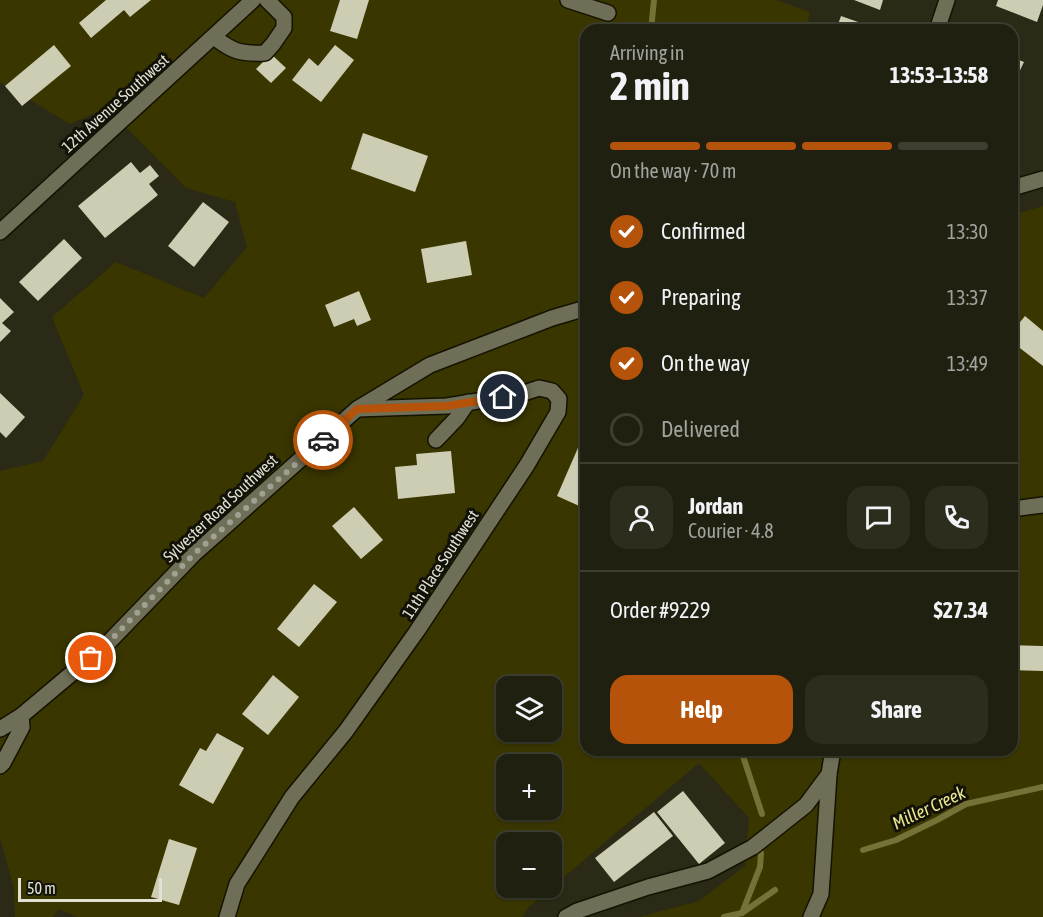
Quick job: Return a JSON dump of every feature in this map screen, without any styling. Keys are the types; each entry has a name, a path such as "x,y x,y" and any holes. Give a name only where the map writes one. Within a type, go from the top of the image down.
{"street":[{"name":"12th Avenue Southwest","path":"0,232 253,0"},
{"path":"214,37 227,47 246,54 265,53 284,28 284,17 267,0"},
{"path":"568,0 608,13"},
{"path":"939,24 947,0"},
{"path":"1018,186 1043,179"},
{"name":"Sylvester Road Southwest","path":"0,729 21,716 108,643 194,554 357,409 430,365 552,318 580,310"},
{"name":"11th Place Southwest","path":"227,917 237,884 292,797 346,731 417,630 527,465 558,412 559,399 552,391 539,388 521,394 447,406 357,409"},
{"path":"436,440 457,418 468,402"},
{"path":"1018,508 1036,506"},
{"path":"0,766 22,727 21,716"},
{"path":"811,917 821,894 832,756"},
{"path":"566,917 577,911 648,887 708,871 753,847 806,805 829,774"}],"shaded area":[{"path":"0,0 776,0 810,12 807,24 580,24 580,756 1018,756 1018,214 1043,206 1043,917 639,917 699,901 745,866 749,818 699,763 562,879 562,832 496,832 496,898 540,898 522,917 77,917 59,909 53,917 15,917 14,889 0,838 0,471 43,461 84,395 52,317 116,262 204,298 247,247 235,202 186,188 107,108 70,124 0,82"}],"building":[{"path":"106,0 151,0 130,17 124,10 91,38 79,23"},
{"path":"340,0 369,0 357,39 330,31"},
{"path":"854,0 883,0 880,10"},
{"path":"998,0 1043,0 1043,5 1037,22 996,6"},
{"path":"841,16 864,24 838,24"},
{"path":"54,45 71,66 22,106 5,86"},
{"path":"335,45 354,60 321,102 292,80 309,58 318,66"},
{"path":"271,54 286,68 271,83 256,69"},
{"path":"1018,60 1024,62 1018,74"},
{"path":"363,133 428,156 415,192 351,169"},
{"path":"131,162 140,173 150,165 159,176 149,184 158,195 105,238 78,206"},
{"path":"203,202 229,222 194,267 168,246"},
{"path":"64,239 82,258 38,301 19,282"},
{"path":"466,241 472,275 427,283 421,249"},
{"path":"359,291 371,320 357,326 354,319 334,327 325,305"},
{"path":"0,298 14,312 2,323 11,331 0,342"},
{"path":"1025,316 1043,331 1043,366 1018,347 1018,325"},
{"path":"0,393 25,417 6,438 0,432"},
{"path":"580,443 580,506 557,496"},
{"path":"451,451 455,493 398,499 395,467 417,465 416,454"},
{"path":"354,507 383,540 361,559 332,526"},
{"path":"314,584 337,602 299,647 277,629"},
{"path":"1018,645 1043,646 1043,671 1018,670"},
{"path":"273,675 299,697 268,735 242,714"},
{"path":"217,733 244,748 213,804 179,785 200,748 206,751"},
{"path":"683,791 725,843 699,864 657,812"},
{"path":"654,812 673,836 614,882 595,858"},
{"path":"169,839 197,848 179,905 151,897"}],"waterway":[{"path":"652,24 654,0"},
{"path":"743,756 762,814"},
{"name":"Miller Creek","path":"863,850 896,840 966,804 1043,787"},
{"path":"742,913 760,867 761,853"},
{"name":"Miller Creek","path":"724,917 742,913 775,890"}],"way so far":[{"path":"91,658 194,554 323,440"}],"route":[{"path":"323,440 357,409 447,406 503,397"}]}
